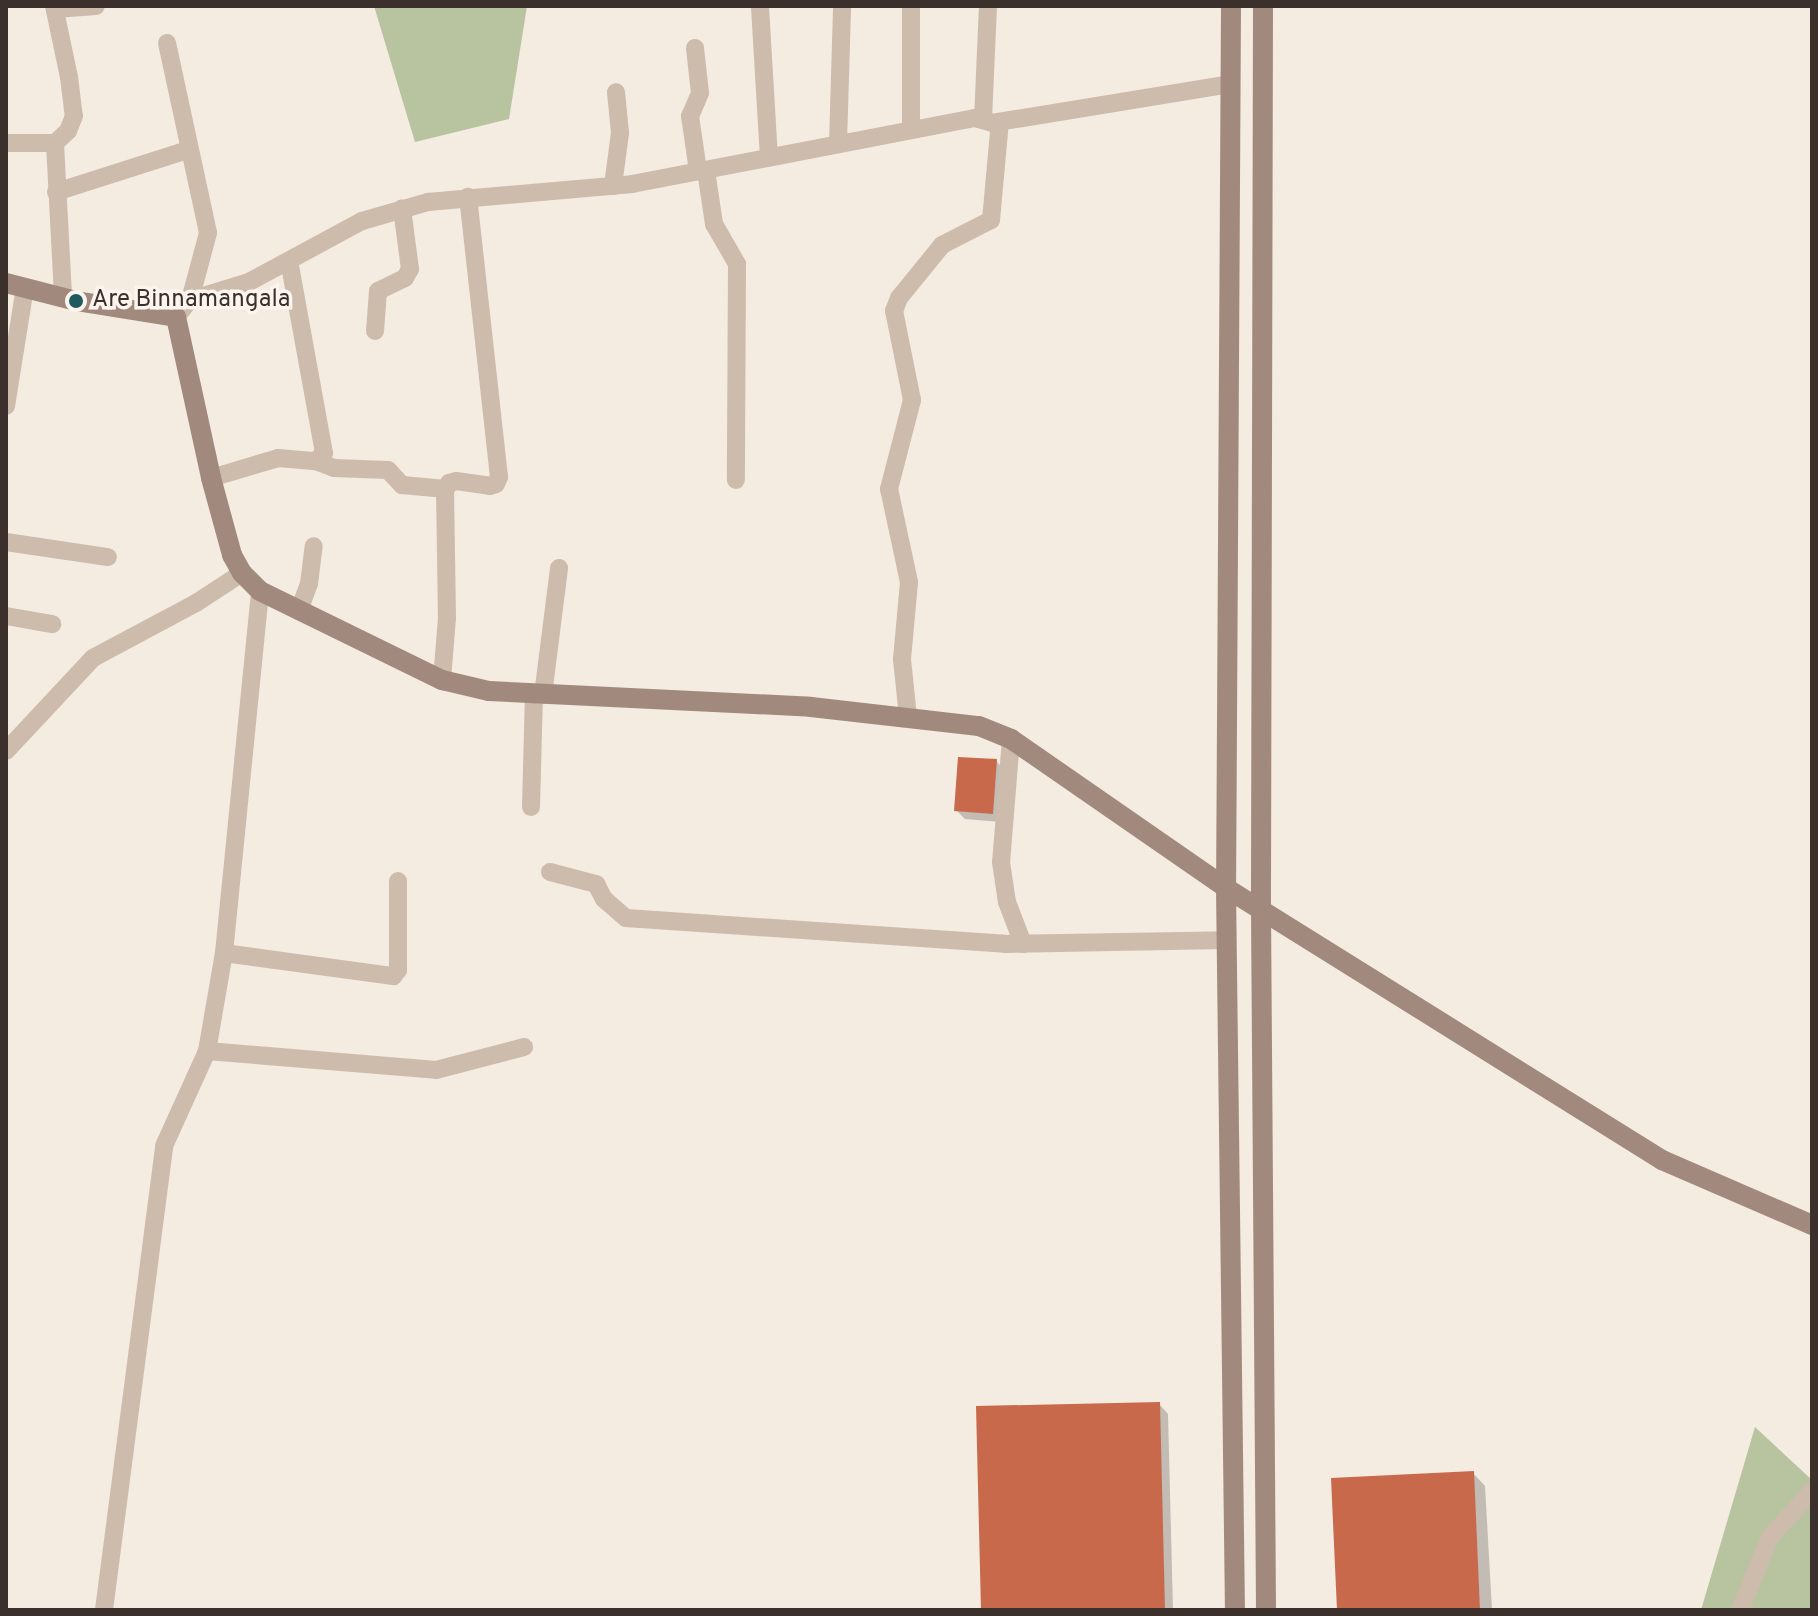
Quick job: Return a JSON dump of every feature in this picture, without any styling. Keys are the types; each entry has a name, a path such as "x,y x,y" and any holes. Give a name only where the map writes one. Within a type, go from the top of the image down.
{"main road":[{"path":"1231,6 1226,888 1235,1610"},
{"path":"1263,6 1261,910 1266,1610"},
{"path":"16,285 63,298 176,317 211,478 232,555 242,573 260,591 442,680 489,691 811,707 979,726 1011,739 1226,888 1662,1160 1812,1225"}],"street":[{"path":"6,143 55,143 68,131 74,116 54,8 96,6"},
{"path":"838,144 842,6"},
{"path":"911,6 911,130"},
{"path":"908,717 902,659 908,570 893,518 889,489 912,400 894,311 899,298 942,245 991,220 988,6"},
{"path":"760,7 769,157"},
{"path":"167,43 208,233 190,300 176,317"},
{"path":"695,48 700,93 690,116 714,224 737,264 736,480"},
{"path":"190,300 249,282 362,221 402,209 468,197 613,186 975,118 991,121 1230,84"},
{"path":"613,186 620,133 616,92"},
{"path":"55,143 63,298"},
{"path":"56,192 188,150"},
{"path":"211,478 278,458 316,461 334,468 388,470 402,485 446,489 456,481 490,486 496,484 499,477 468,197"},
{"path":"375,331 378,291 405,278 410,269 402,209"},
{"path":"289,261 324,453 316,461"},
{"path":"6,406 16,285"},
{"path":"442,680 447,618 446,489"},
{"path":"6,542 108,557"},
{"path":"299,611 309,584 314,546"},
{"path":"531,807 538,695 559,568"},
{"path":"6,751 93,658 196,603 242,573"},
{"path":"104,1610 164,1146 207,1051 224,953 260,591"},
{"path":"6,616 52,624"},
{"path":"1011,739 1001,862 1007,902 1023,944"},
{"path":"550,872 596,884 604,899 626,918 1023,944 1227,940"},
{"path":"224,953 393,976 398,970 398,881"},
{"path":"207,1051 436,1070 524,1047"},
{"path":"1740,1610 1770,1537 1812,1491"}],"green space":[{"path":"374,6 527,6 509,119 415,142"},
{"path":"1755,1427 1812,1480 1812,1608 1701,1610"}],"building":[{"path":"958,757 997,759 993,814 954,811"},
{"path":"1160,1402 1165,1610 981,1610 976,1406"},
{"path":"1474,1471 1480,1610 1337,1610 1331,1478"}],"place":[{"name":"Are Binnamangala","path":"76,301"}]}
